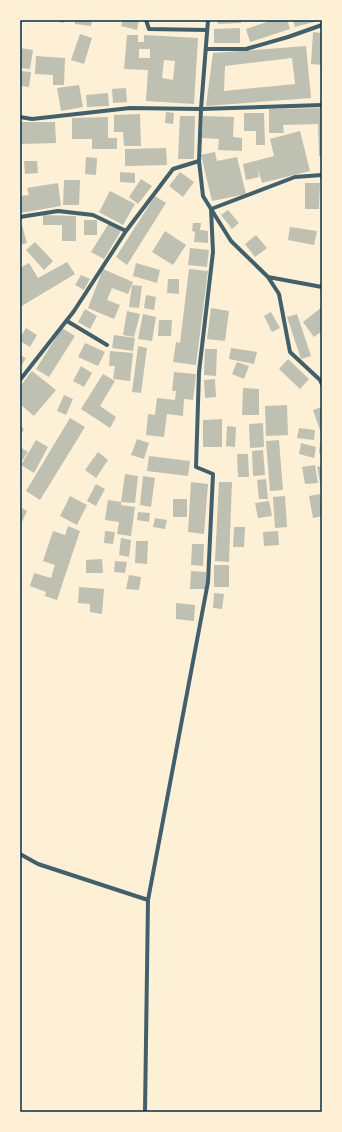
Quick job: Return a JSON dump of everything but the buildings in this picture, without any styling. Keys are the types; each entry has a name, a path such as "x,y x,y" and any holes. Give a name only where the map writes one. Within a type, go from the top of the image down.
{"street":[{"path":"146,20 149,29 207,30"},
{"path":"208,20 201,109 199,161 203,196 231,241 268,277 279,294 290,352 320,380 322,384"},
{"path":"206,49 246,49 288,38 322,25"},
{"path":"20,117 32,119 130,108 201,109 322,105"},
{"path":"20,380 67,321 126,231 172,168 199,161"},
{"path":"211,209 295,177 322,175"},
{"path":"145,1112 148,900 208,582 213,474 196,467 199,372 213,252 211,209"},
{"path":"20,217 58,211 93,215 126,231"},
{"path":"268,277 322,287"},
{"path":"67,321 107,345"},
{"path":"20,854 38,864 148,900"}]}
